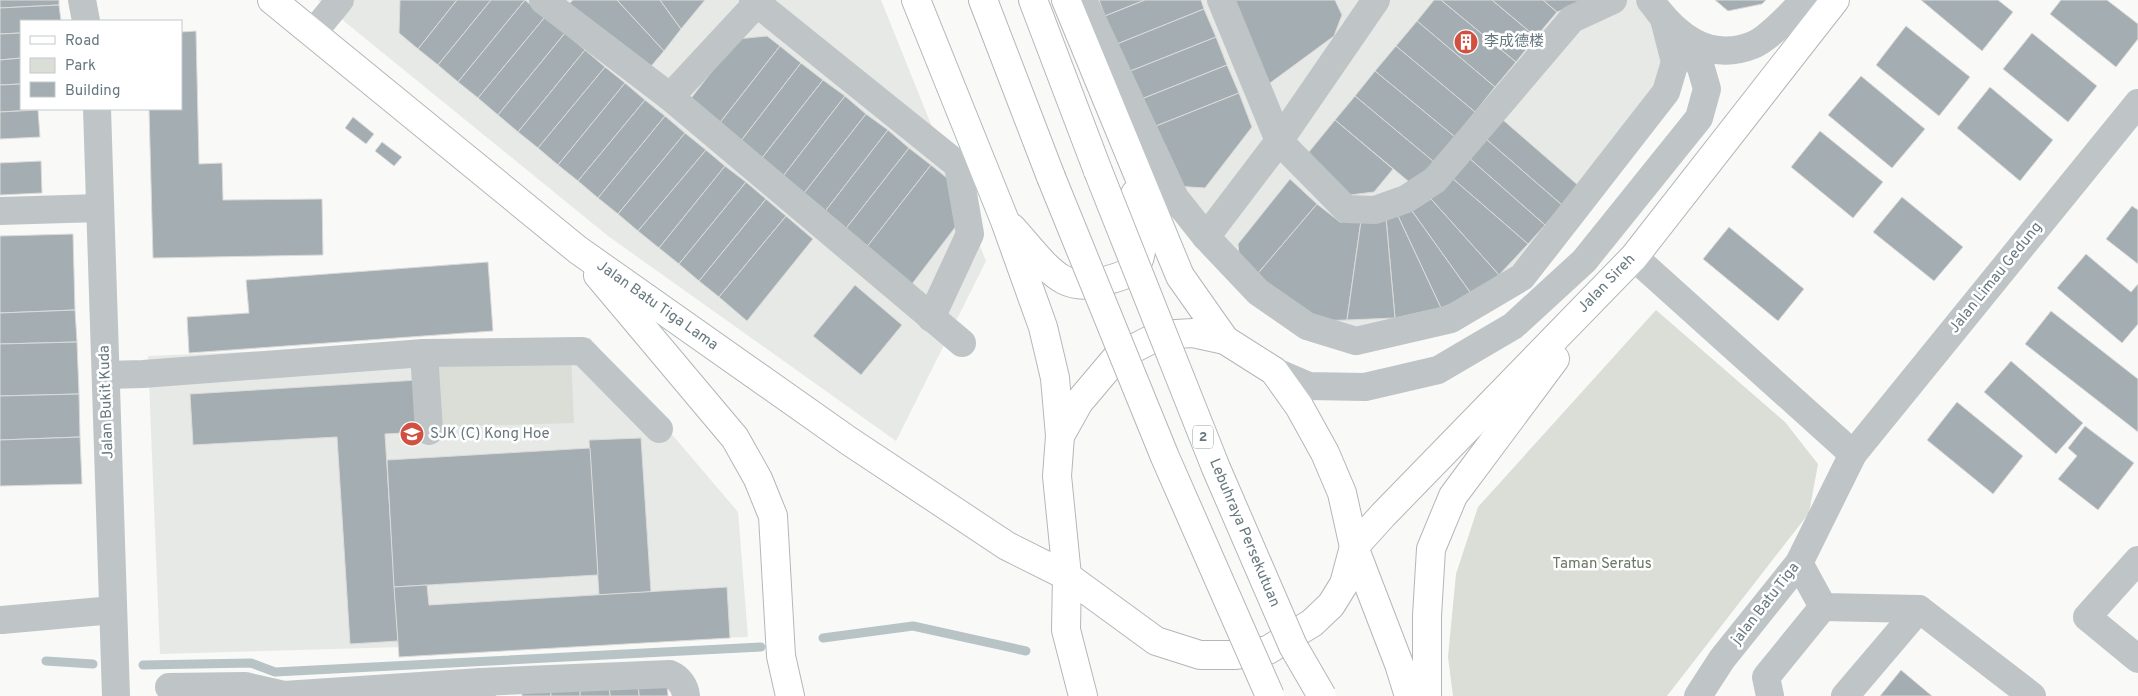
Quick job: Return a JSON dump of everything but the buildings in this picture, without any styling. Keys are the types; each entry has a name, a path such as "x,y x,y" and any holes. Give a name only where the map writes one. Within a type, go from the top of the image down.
{"main road":[{"name":"Jalan Batu Tiga Lama","path":"272,0 578,250 849,441 998,541 1067,576 1156,641 1200,655 1236,655 1268,650 1312,623 1331,605 1344,584 1354,547"},
{"path":"916,0 1005,221 1042,327 1055,378 1060,436 1057,476 1067,576 1066,630 1083,696"},
{"path":"983,0 1050,177 1165,457 1270,696"},
{"name":"Lebuhraya Persekutuan","path":"1033,0 1098,171 1220,476 1293,646 1322,696"},
{"path":"1066,0 1180,276 1226,340"},
{"name":"Jalan Sireh","path":"1354,547 1634,257 1835,0"},
{"path":"1005,221 1046,266 1064,280 1087,286 1119,277 1133,269 1141,257 1141,229 1131,177 1113,113"},
{"path":"578,250 671,364 735,438 758,479 773,516 781,656 790,696"},
{"path":"1428,696 1427,616 1431,549 1453,496 1634,257"},
{"path":"1060,436 1079,402 1117,357 1160,335 1193,333 1226,340 1274,371 1299,406 1325,453 1342,493 1354,547 1399,664 1409,696"}],"street":[{"path":"82,0 86,20"},
{"path":"98,0 98,20"},
{"path":"313,33 340,0"},
{"path":"544,0 670,97 962,343"},
{"path":"1083,0 1175,198 1206,237 1258,292 1307,326 1356,341 1451,319 1522,277 1666,92 1675,62 1666,18"},
{"path":"1221,0 1279,141 1346,209 1375,210 1406,199 1435,180 1572,19 1613,0"},
{"path":"1206,237 1279,141 1376,0"},
{"path":"1666,18 1705,49 1729,50 1754,45 1805,0"},
{"path":"670,97 756,1 958,165 970,234 931,318"},
{"path":"1274,371 1309,386 1365,387 1438,370 1513,326 1584,261 1699,118 1706,89 1701,68 1666,18"},
{"name":"Jalan Limau Gedung","path":"1853,454 2138,102"},
{"name":"Jalan Bukit Kuda","path":"97,110 116,696"},
{"path":"0,211 100,208"},
{"path":"1634,257 1853,454"},
{"path":"106,375 143,374 424,353 582,351 659,428"},
{"path":"424,353 429,431"},
{"name":"jalan Batu Tiga","path":"1698,696 1722,659 1799,563 1853,454"},
{"path":"2138,560 2087,617 2138,659"},
{"path":"1799,563 1822,607"},
{"path":"1822,607 1919,610 2032,696"},
{"path":"1770,696 1766,677 1822,607"},
{"path":"2,620 113,610"},
{"path":"1845,696 1919,610"},
{"path":"169,687 245,686 284,694 482,689 670,674 678,678 686,690 686,696"}],"shaded area":[{"path":"318,0 881,0 986,261 896,441 608,236"},
{"path":"1091,0 1635,0 1661,36 1666,62 1659,91 1517,273 1450,313 1358,333 1260,285 1180,194"},
{"name":"SJK (C) Kong Hoe","path":"590,338 738,512 748,637 160,654 148,356"}],"green space":[{"name":"Taman Seratus","path":"1656,310 1785,422 1818,464 1809,513 1667,696 1453,696 1448,657 1456,574 1478,507"},
{"path":"571,354 574,423 437,427 434,358"}],"waterway":[{"path":"823,638 913,626 1026,651"},
{"path":"143,665 251,663 275,672 761,647"},
{"path":"46,661 93,664"}],"place":[{"name":"李成德楼","path":"1466,42"},
{"name":"SJK (C) Kong Hoe","path":"412,434"}]}
